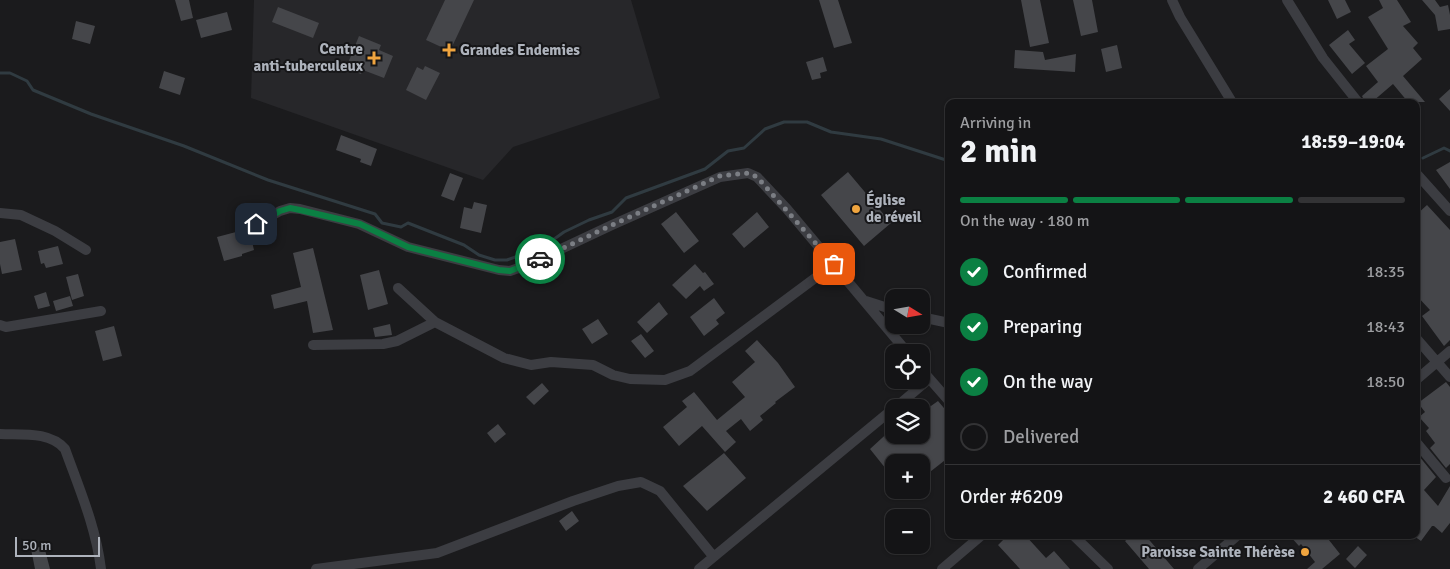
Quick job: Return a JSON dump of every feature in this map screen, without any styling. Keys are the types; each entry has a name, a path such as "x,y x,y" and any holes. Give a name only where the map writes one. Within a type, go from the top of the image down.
{"street":[{"path":"1172,0 1180,17 1230,99"},
{"path":"1287,0 1323,58 1356,99"},
{"path":"256,224 280,211 290,208 360,224 408,247 499,270 510,271 527,265 720,176 748,173 757,177 834,264 900,344"},
{"path":"1420,177 1450,211"},
{"path":"0,213 22,215 55,231 86,250"},
{"path":"398,288 435,322 504,358 531,365 551,362 593,364 613,375 630,379 665,380 690,371 834,264"},
{"path":"865,301 885,307"},
{"path":"0,325 6,327 101,311"},
{"path":"930,319 945,322"},
{"path":"313,345 383,344 397,341 435,322"},
{"path":"1420,343 1450,377"},
{"path":"1420,377 1450,351"},
{"path":"930,380 945,397"},
{"path":"905,399 917,389"},
{"path":"699,569 885,415"},
{"path":"0,434 46,437 59,441 65,449 88,513 101,569"},
{"path":"1420,447 1446,478"},
{"path":"316,569 437,553 573,501 618,486 641,482 660,492 714,556"},
{"path":"942,569 977,539"},
{"path":"1077,539 1108,569"},
{"path":"1198,569 1233,539"}],"shaded area":[{"name":"Grandes Endemies","path":"254,0 631,0 660,98 513,147 483,180 251,98"}],"building":[{"path":"175,0 189,0 193,18 181,21"},
{"path":"445,0 474,0 450,51 426,40"},
{"path":"819,0 838,0 852,43 834,48"},
{"path":"1021,0 1040,0 1049,43 1030,47"},
{"path":"1073,0 1092,0 1098,32 1081,36"},
{"path":"1328,0 1345,0 1351,12 1337,19"},
{"path":"1379,0 1397,0 1411,22 1403,26 1418,43 1413,48 1422,59 1403,76 1425,102 1420,102 1420,99 1406,99 1393,84 1376,99 1364,99 1362,96 1378,82 1366,66 1388,49 1368,17 1383,8"},
{"path":"1422,0 1435,0 1440,7 1448,5 1450,29 1438,31 1435,15"},
{"path":"278,7 319,23 313,38 272,22"},
{"path":"227,12 232,30 201,38 196,20"},
{"path":"76,21 95,26 90,44 72,39"},
{"path":"1348,30 1355,40 1349,44 1365,63 1352,74 1329,45"},
{"path":"359,36 381,45 379,50 393,56 384,78 363,70 361,74 346,68"},
{"path":"1117,45 1122,68 1106,72 1101,49"},
{"path":"1015,50 1043,52 1045,60 1076,54 1075,72 1014,68"},
{"path":"823,57 827,71 820,73 821,78 812,80 806,62"},
{"path":"425,66 440,73 426,100 406,90 417,67 423,70"},
{"path":"164,71 185,78 180,95 159,88"},
{"path":"1450,89 1450,111 1439,99"},
{"path":"341,135 377,149 371,166 360,162 361,159 336,150"},
{"path":"1450,162 1450,189 1436,170"},
{"name":"Église de réveil","path":"848,172 891,223 864,246 821,195"},
{"path":"450,173 463,178 454,201 441,196"},
{"path":"474,202 487,205 481,233 460,228 464,207 472,209"},
{"path":"1427,205 1450,230 1450,340 1444,346 1422,316 1430,310 1420,299 1420,211"},
{"path":"676,212 699,241 684,253 661,224"},
{"path":"757,212 769,227 744,248 732,234"},
{"path":"236,232 237,237 250,233 254,250 242,254 242,256 224,261 217,237"},
{"path":"15,239 22,270 2,274 0,242"},
{"path":"58,246 63,264 46,268 44,263 41,264 38,251"},
{"path":"313,248 333,330 313,333 307,301 274,309 271,295 301,287 293,253"},
{"path":"695,264 703,273 705,272 714,284 704,291 700,286 686,299 672,285"},
{"path":"379,270 388,304 368,310 360,275"},
{"path":"78,274 84,296 72,300 66,277"},
{"path":"46,292 50,306 38,309 34,296"},
{"path":"70,296 73,306 56,311 53,301"},
{"path":"714,298 725,313 716,320 719,324 704,336 690,317"},
{"path":"659,302 668,314 647,333 637,322"},
{"path":"598,319 608,334 592,344 582,329"},
{"path":"390,324 392,335 375,337 373,328"},
{"path":"114,326 122,356 103,361 95,331"},
{"path":"641,334 654,351 645,358 631,341"},
{"path":"757,340 778,363 795,387 760,416 763,420 750,431 741,419 726,431 736,442 725,452 702,426 679,446 663,427 687,407 682,401 694,392 717,420 745,397 732,382 755,362 745,351"},
{"path":"1446,382 1450,387 1450,464 1446,468 1430,448 1435,443 1426,431 1429,428 1420,418 1425,412 1420,406 1420,402"},
{"path":"542,383 549,391 534,405 526,397"},
{"path":"938,401 945,409 945,460 930,472 930,454 885,454 885,468 870,449 885,435 885,444 930,444 930,407"},
{"path":"498,424 506,434 495,443 487,433"},
{"path":"724,453 746,478 707,511 683,486"},
{"path":"1420,457 1436,477 1424,490 1438,506 1450,486 1450,523 1442,533 1432,526 1421,541 1418,539 1420,539"},
{"path":"572,511 579,521 566,531 559,521"},
{"path":"1004,539 1029,539 1046,558 1054,551 1070,569 1020,569 998,545"},
{"path":"1127,539 1148,539 1174,569 1149,569 1125,541"},
{"path":"1293,539 1328,539 1340,554 1322,569 1307,569 1315,562 1301,544 1299,546"},
{"path":"44,546 50,569 35,569 31,549"},
{"path":"1358,546 1367,555 1355,568 1346,559"}],"waterway":[{"path":"0,73 10,73 27,81 33,90 91,114 184,146 268,180 375,214 382,223 401,227 408,223 464,245 479,255 495,260 507,260 543,247 564,232 612,212 626,198 705,169 728,151 744,148 765,129 784,122 807,122 831,132 881,139 945,160"},
{"path":"1423,158 1444,148 1450,151"}],"way so far":[{"path":"540,259 720,176 748,173 757,177 834,264"}],"place":[{"name":"Grandes Endemies","path":"449,50"},
{"name":"Centre anti-tuberculeux","path":"374,58"},
{"name":"Église de réveil","path":"856,209"},
{"name":"Paroisse Sainte Thérèse","path":"1305,552"}],"route":[{"path":"256,224 280,211 290,208 360,224 408,247 499,270 510,271 540,259"}]}
